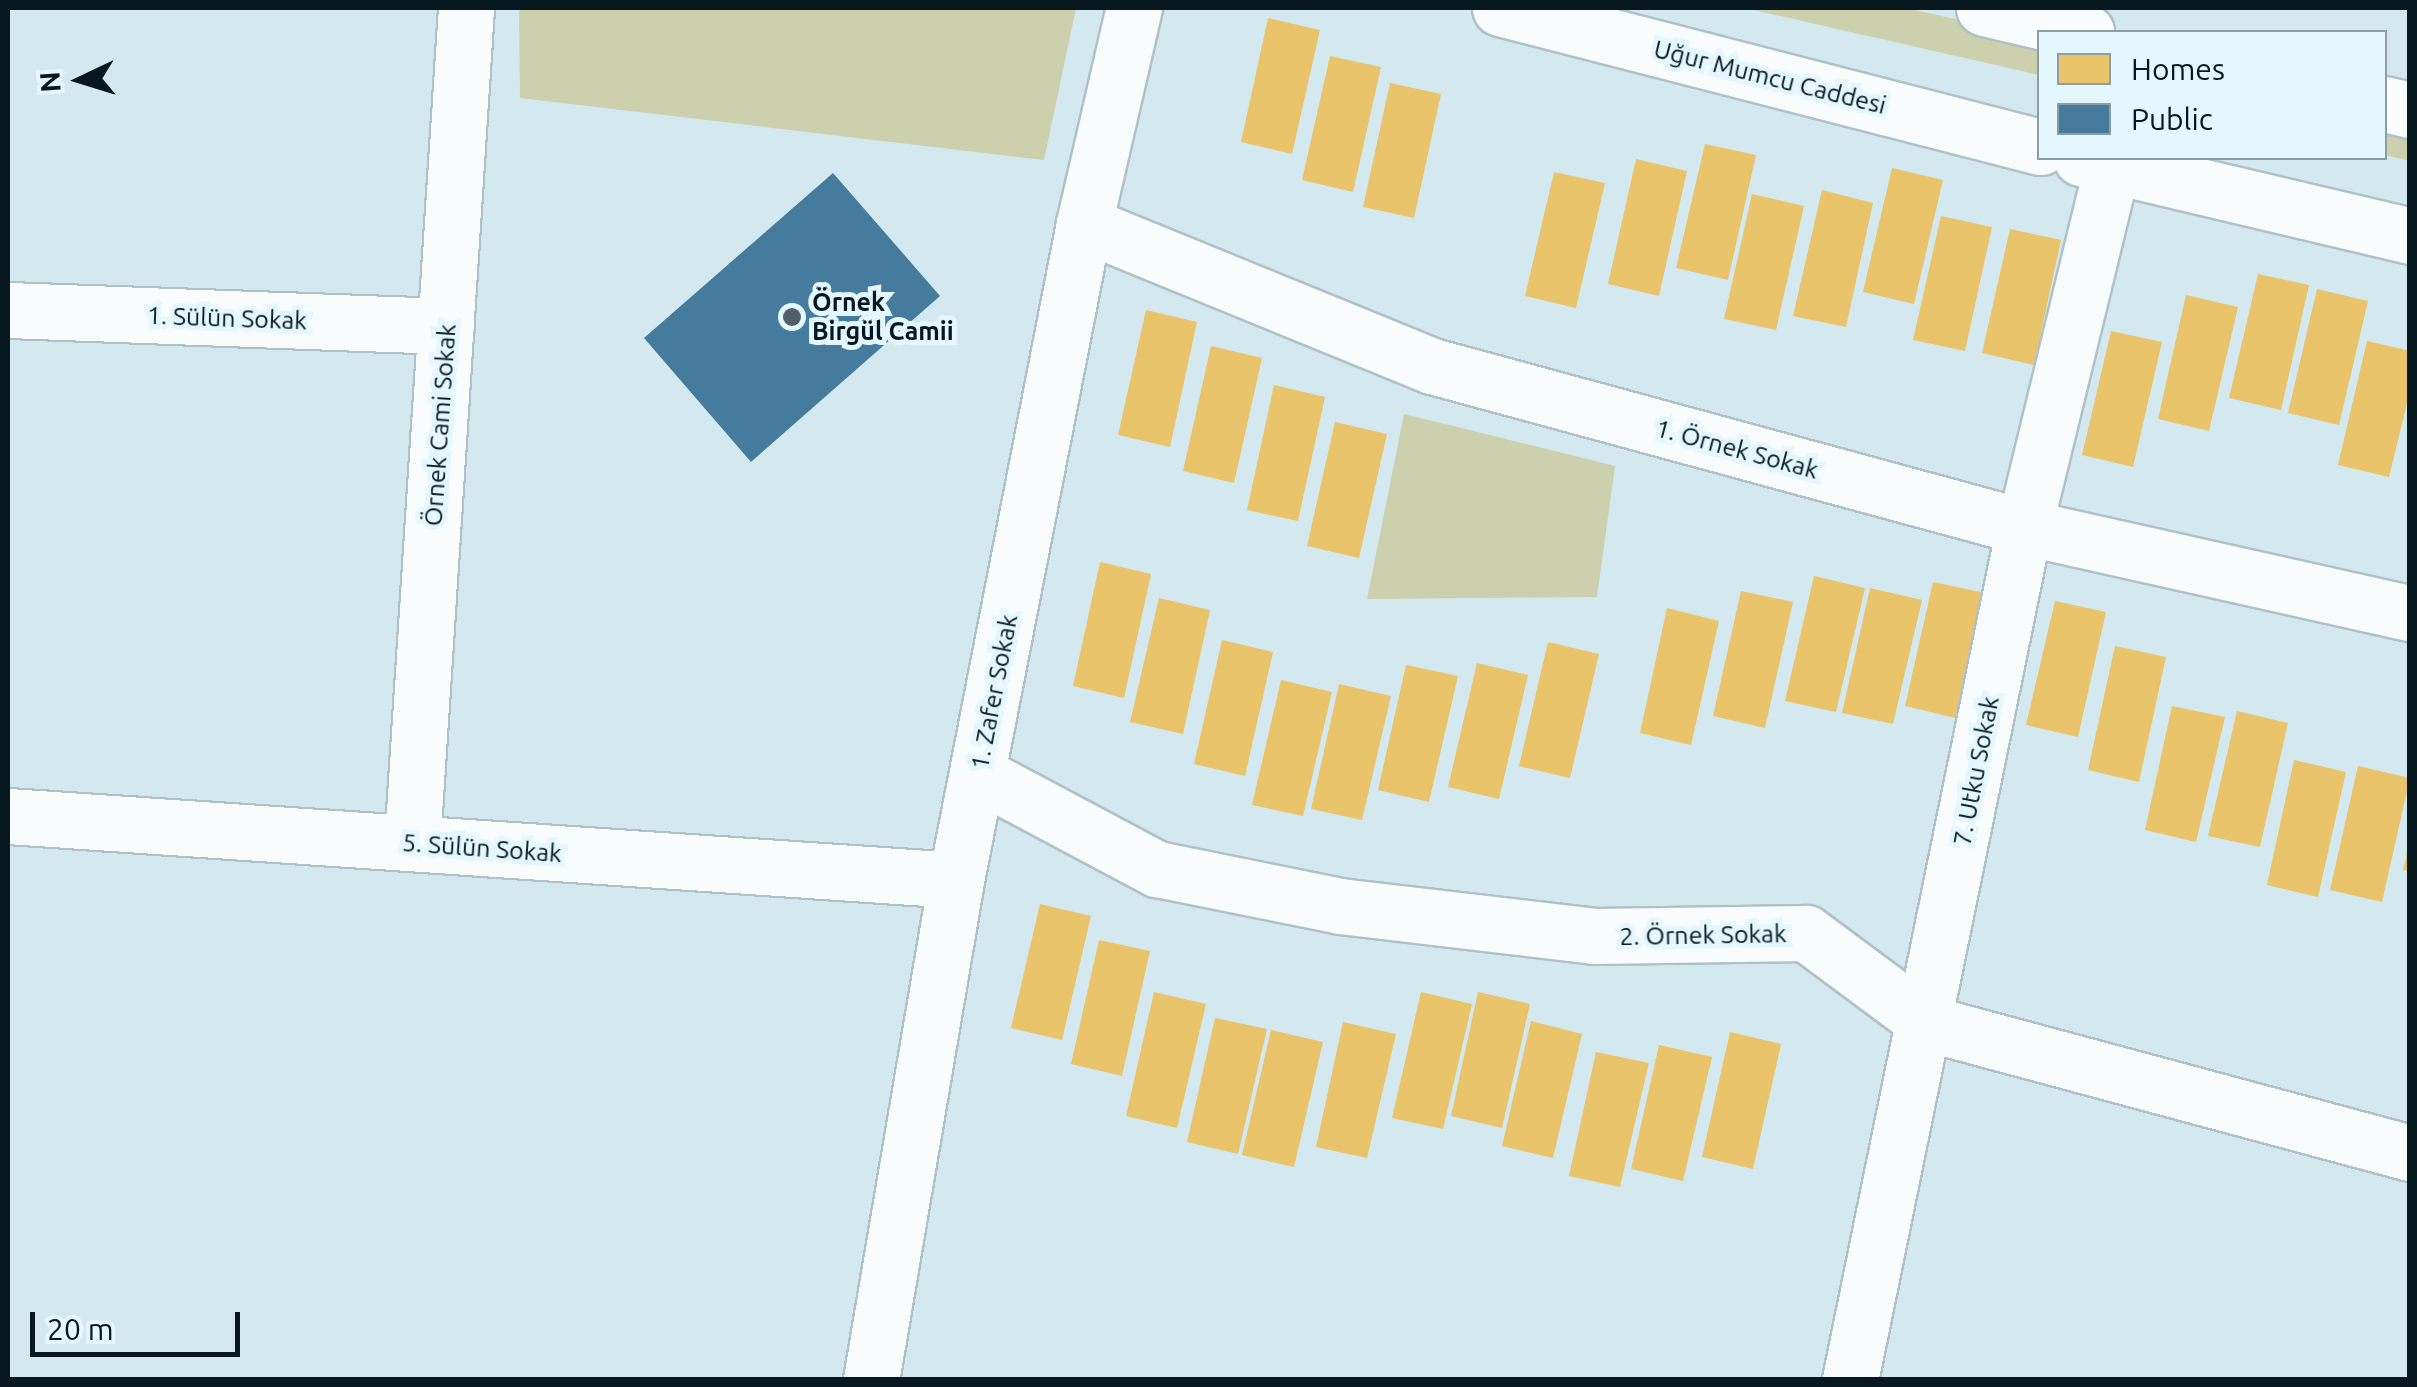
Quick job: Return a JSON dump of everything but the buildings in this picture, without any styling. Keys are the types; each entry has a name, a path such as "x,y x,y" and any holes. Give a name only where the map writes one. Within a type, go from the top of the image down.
{"street":[{"name":"Örnek Cami Sokak","path":"412,843 466,8"},
{"name":"1. Zafer Sokak","path":"871,1380 956,880 1084,224 1134,8"},
{"name":"Uğur Mumcu Caddesi","path":"1500,8 2037,146"},
{"path":"1984,8 2063,21"},
{"path":"2096,162 2410,236"},
{"name":"7. Utku Sokak","path":"1850,1380 1927,1023 2096,162"},
{"name":"1. Örnek Sokak","path":"1084,224 1432,366 2024,526 2410,613"},
{"name":"1. Sülün Sokak","path":"8,310 446,326"},
{"name":"2. Örnek Sokak","path":"978,774 1157,869 1340,906 1594,936 1806,933 1927,1023 2410,1153"},
{"name":"5. Sülün Sokak","path":"8,816 956,880"}],"green space":[{"path":"519,8 1076,8 1044,160 520,98"},
{"path":"1745,8 1906,8 2037,38 2037,75"},
{"path":"2387,119 2409,124 2409,161 2387,156"},
{"path":"1404,414 1615,466 1597,597 1367,599"}],"place":[{"name":"Örnek Birgül Camii","path":"792,317"}]}
